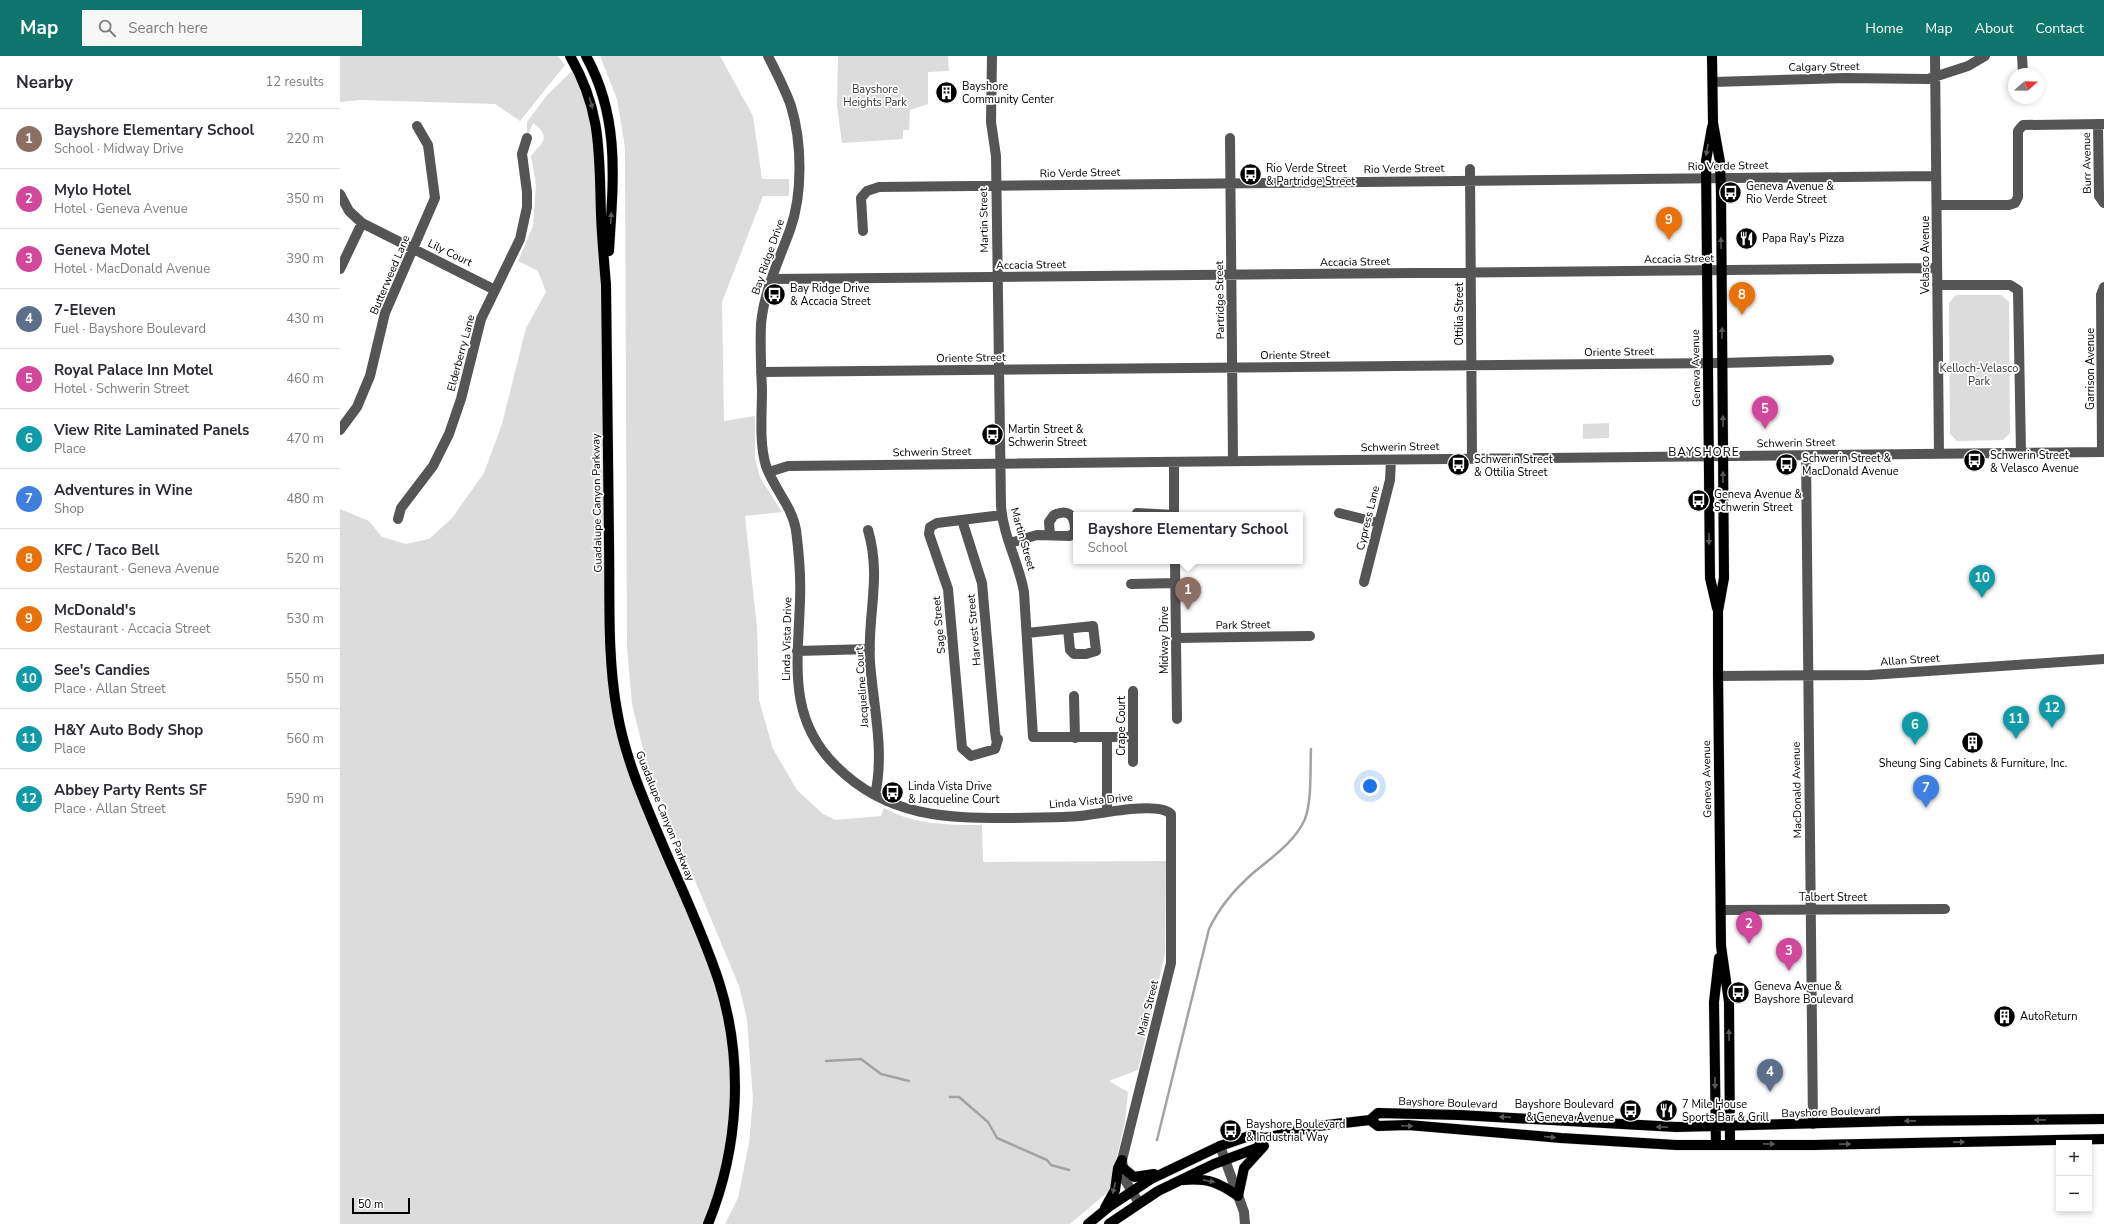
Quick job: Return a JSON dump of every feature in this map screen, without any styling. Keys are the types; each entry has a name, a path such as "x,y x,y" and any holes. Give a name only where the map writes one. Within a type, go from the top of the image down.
{"main road":[{"name":"Guadalupe Canyon Parkway","path":"570,56 587,91 597,128 600,154 602,231 606,285 611,644 617,711 634,777 717,978 728,1017 733,1052 734,1104 731,1138 724,1173 708,1224"},
{"name":"Guadalupe Canyon Parkway","path":"586,56 604,100 612,141 613,171 606,285"},
{"name":"Geneva Avenue","path":"1712,56 1713,123 1707,152 1706,178 1708,456 1710,578 1718,612"},
{"name":"Geneva Avenue","path":"1713,123 1719,149 1721,178 1724,578 1718,612 1721,946 1714,1002 1716,1145"},
{"name":"Geneva Avenue","path":"1721,946 1729,1002 1730,1144"},
{"name":"Bayshore Boulevard","path":"1088,1224 1131,1192 1170,1169 1220,1146 1252,1135 1270,1137 1326,1125 1370,1120 1378,1113 1396,1112 1648,1127 1730,1127 1813,1124 2104,1119"},
{"name":"Bayshore Boulevard","path":"1370,1120 1378,1126 1408,1125 1621,1142 1716,1145 2104,1140"},
{"path":"1176,1181 1197,1179 1218,1183 1238,1196 1244,1168 1270,1137"},
{"name":"Bayshore Boulevard","path":"1109,1224 1139,1202 1176,1181 1224,1159 1257,1148 1270,1137"},
{"path":"1100,1214 1115,1190 1118,1168 1122,1163 1134,1177 1148,1176 1170,1169"}],"street":[{"name":"Bay Ridge Drive","path":"768,56 785,91 793,113 800,181 796,211 762,311 761,372 764,457 769,472"},
{"name":"Martin Street","path":"992,56 991,122 996,156 1002,515 1022,582 1027,633 1033,737 1133,737"},
{"name":"Velasco Avenue","path":"1936,56 1939,454"},
{"name":"Calgary Street","path":"1713,82 1844,78 1921,80 1936,77 1968,66 1985,56"},
{"path":"2022,56 2022,68"},
{"path":"1937,205 2013,204 2018,197 2018,136 2020,128 2027,124 2101,124"},
{"name":"Burr Avenue","path":"2101,124 2099,196 2103,202"},
{"name":"Butterweed Lane","path":"340,430 357,407 370,376 385,313 429,216 435,198 428,145 417,126"},
{"name":"Elderberry Lane","path":"398,519 401,508 432,466 449,434 461,399 481,319 516,247 524,222 527,192 522,154 527,138"},
{"name":"Partridge Street","path":"1230,138 1233,461"},
{"name":"Ottilia Street","path":"1470,169 1472,459"},
{"name":"Rio Verde Street","path":"863,231 861,198 871,188 879,187 1936,176"},
{"name":"Lily Court","path":"340,194 349,211 362,223 495,290"},
{"path":"340,269 362,223"},
{"name":"Accacia Street","path":"772,279 1937,268"},
{"path":"1938,285 2010,285 2018,290 2021,453"},
{"name":"Garrison Avenue","path":"2103,452 2103,350 2101,291 2104,287"},
{"name":"Oriente Street","path":"761,372 1722,363 1829,360"},
{"name":"Schwerin Street","path":"769,472 788,466 2103,452"},
{"name":"MacDonald Avenue","path":"1806,455 1813,1124"},
{"name":"Cypress Lane","path":"1364,582 1390,480 1391,460"},
{"path":"1174,462 1174,512"},
{"name":"Linda Vista Drive","path":"769,472 786,502 795,526 800,592 797,651 798,693 806,720 816,741 836,766 849,778 875,795 912,810 954,818 1072,817 1107,812 1164,809 1169,812"},
{"path":"1339,513 1379,523"},
{"name":"Sage Street","path":"998,739 995,749 986,753 971,756 962,748 948,590 929,534 930,527 937,522 1002,515"},
{"name":"Harvest Street","path":"962,520 982,583 995,731 996,739 998,739"},
{"name":"Jacqueline Court","path":"868,530 873,548 875,571 870,649 877,724 878,777 875,795"},
{"path":"1010,543 1037,535 1050,535"},
{"name":"Midway Drive","path":"1175,564 1177,719"},
{"path":"1131,584 1176,583"},
{"path":"1027,633 1068,629"},
{"name":"Park Street","path":"1176,638 1310,636"},
{"path":"797,651 870,649"},
{"name":"Allan Street","path":"1718,676 1870,675 2104,659"},
{"name":"Crape Court","path":"1133,691 1133,762"},
{"path":"1074,696 1075,738"},
{"path":"1107,738 1107,812"},
{"name":"Main Street","path":"1122,1163 1171,963 1172,817 1169,812"},
{"name":"Talbert Street","path":"1721,910 1946,909"},
{"path":"1220,1146 1244,1212 1245,1224"},
{"path":"1122,1163 1125,1180 1131,1192 1139,1202"}],"green space":[{"path":"340,56 558,56 565,65 520,121 495,104 361,100 340,102"},
{"path":"600,56 720,56 753,116 762,179 789,179 789,196 763,196 722,302 724,421 755,416 755,458 760,477 782,512 745,516 757,627 759,700 773,749 797,790 823,814 835,820 881,816 884,808 896,814 920,821 957,825 982,825 983,862 1166,861 1165,954 1138,1070 1109,1081 1128,1092 1125,1122 1109,1191 1070,1224 725,1224 738,1198 749,1143 753,1099 747,1019 739,986 647,765 632,704 627,647 625,148 617,99"},
{"name":"Bayshore Heights Park","path":"838,56 948,56 949,71 928,72 928,104 910,110 909,130 903,130 903,139 842,143 837,106"},
{"path":"576,67 597,128 611,644 620,728 701,935 728,1017 733,1121 708,1224 340,1224 340,509 369,521 382,537 406,544 429,539 452,518 484,473 502,424 526,328 546,292 538,271 518,261 533,226 536,184 531,156 541,144 544,137 543,133 533,123 527,138 527,122 547,95"},
{"name":"Kelloch-Velasco Park","path":"1956,295 2001,295 2009,302 2010,433 2003,440 1957,441 1950,434 1949,303"},
{"path":"1609,423 1609,438 1583,439 1583,424"}],"waterway":[{"path":"1157,1140 1209,929 1223,906 1234,892 1252,874 1282,849 1301,827 1305,819 1309,803 1311,749"},
{"path":"826,1061 861,1059 881,1074 909,1081"},
{"path":"950,1097 959,1097 988,1122 997,1138 1047,1160 1051,1165 1069,1170"}],"place":[{"name":"Bayshore Community Center","path":"946,92"},
{"name":"Rio Verde Street & Partridge Street","path":"1251,174"},
{"name":"Geneva Avenue & Rio Verde Street","path":"1731,192"},
{"name":"Papa Ray's Pizza","path":"1746,238"},
{"name":"McDonald's","path":"1669,240"},
{"name":"Bay Ridge Drive & Accacia Street","path":"775,294"},
{"name":"KFC / Taco Bell","path":"1742,315"},
{"name":"Royal Palace Inn Motel","path":"1765,429"},
{"name":"Martin Street & Schwerin Street","path":"992,435"},
{"name":"Schwerin Street & Velasco Avenue","path":"1975,461"},
{"name":"Schwerin Street & MacDonald Avenue","path":"1787,464"},
{"name":"Schwerin Street & Ottilia Street","path":"1459,465"},
{"name":"Geneva Avenue & Schwerin Street","path":"1698,500"},
{"name":"See's Candies","path":"1982,598"},
{"name":"Bayshore Elementary School","path":"1188,610"},
{"name":"Abbey Party Rents SF","path":"2052,728"},
{"name":"H&Y Auto Body Shop","path":"2016,739"},
{"name":"Sheung Sing Cabinets & Furniture, Inc.","path":"1973,743"},
{"name":"View Rite Laminated Panels","path":"1915,745"},
{"name":"Linda Vista Drive & Jacqueline Court","path":"893,792"},
{"name":"Adventures in Wine","path":"1926,808"},
{"name":"Mylo Hotel","path":"1749,944"},
{"name":"Geneva Motel","path":"1789,971"},
{"name":"Geneva Avenue & Bayshore Boulevard","path":"1739,992"},
{"name":"AutoReturn","path":"2004,1016"},
{"name":"7-Eleven","path":"1770,1092"},
{"name":"Bayshore Boulevard & Geneva Avenue","path":"1630,1110"},
{"name":"7 Mile House Sports Bar & Grill","path":"1666,1110"},
{"name":"Bayshore Boulevard & Industrial Way","path":"1230,1130"}],"district":[{"name":"BAYSHORE","path":"1704,452"}]}
